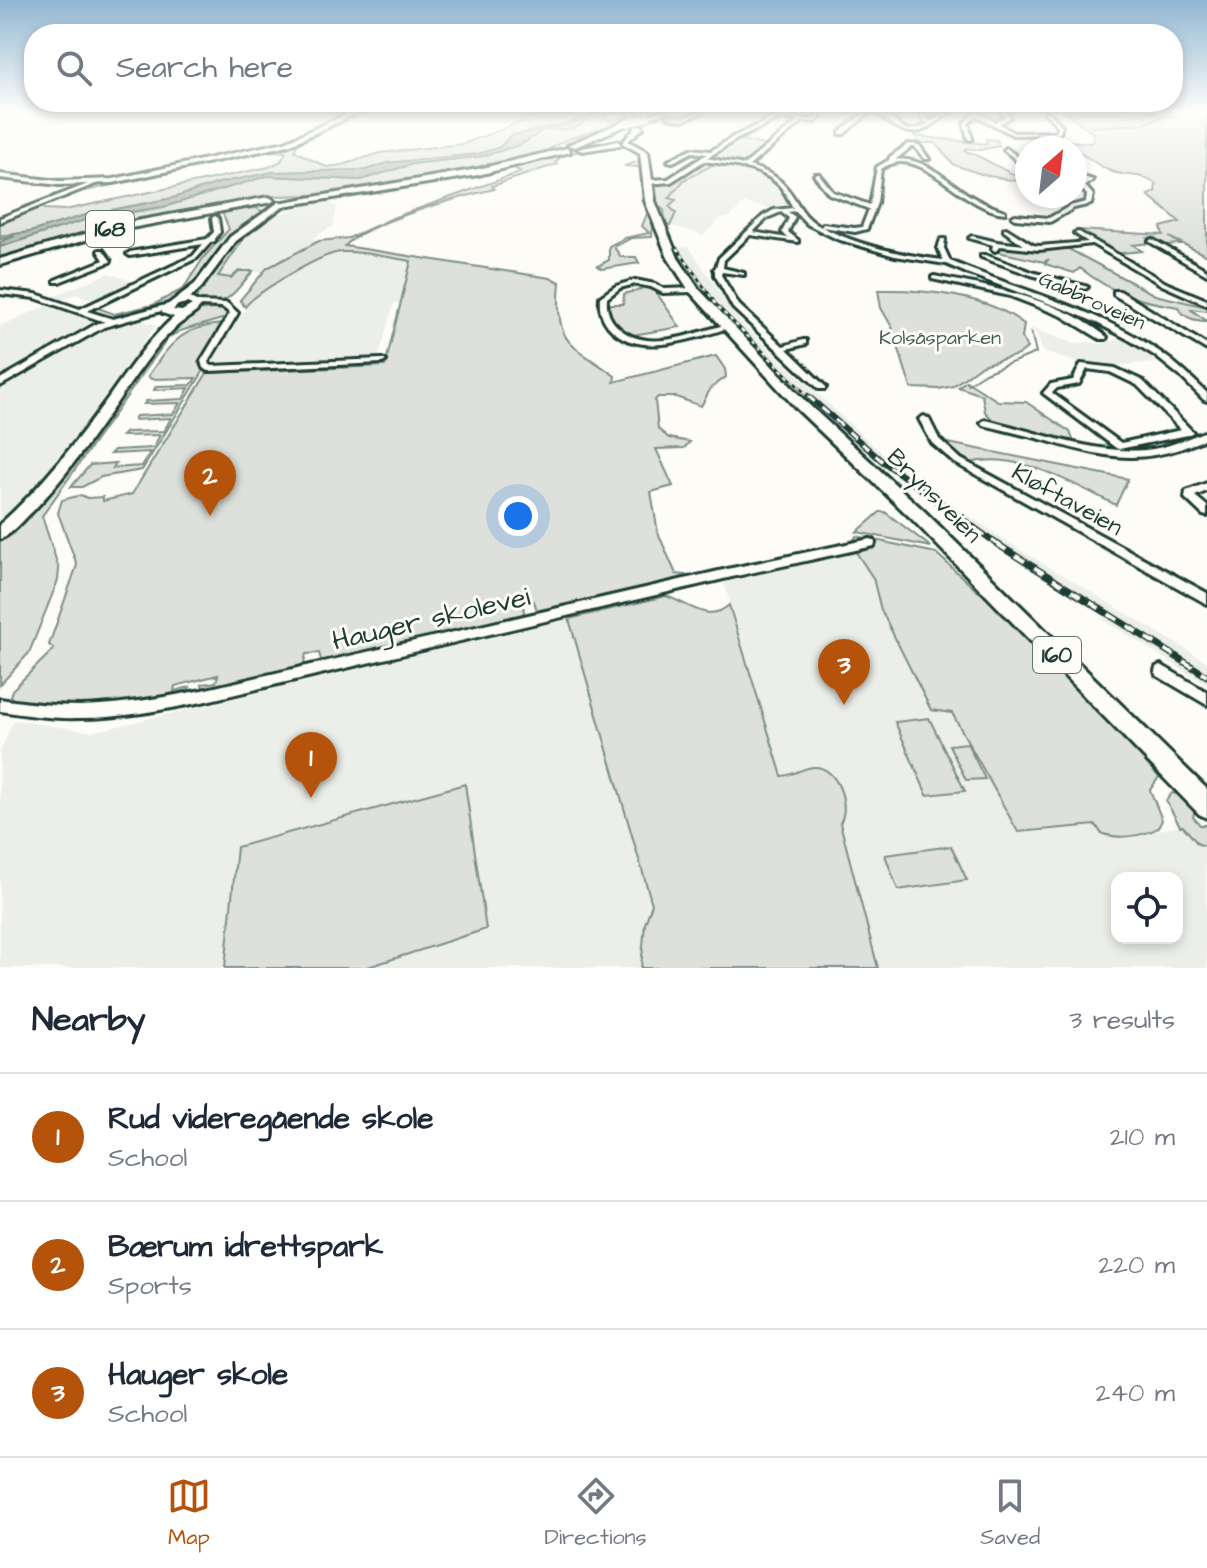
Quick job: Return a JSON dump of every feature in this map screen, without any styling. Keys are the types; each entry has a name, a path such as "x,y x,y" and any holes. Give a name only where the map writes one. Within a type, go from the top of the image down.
{"main road":[{"path":"0,176 59,183 95,183 222,157"},
{"name":"168","path":"0,262 111,229 224,208 325,197 466,174 537,157"},
{"name":"Brynsveien","path":"648,157 653,204 666,244 694,290 810,414 1198,786 1207,806"},
{"path":"162,334 172,308 198,286 233,239 282,202"},
{"path":"263,217 268,204"},
{"path":"0,533 38,497 71,459 162,334 192,307 198,286"},
{"path":"172,308 192,307"}],"street":[{"path":"671,161 678,157"},
{"path":"651,182 672,178 706,157"},
{"path":"744,168 757,157"},
{"path":"892,162 893,157"},
{"path":"703,159 764,173 779,182 803,218 817,227 860,230 869,223 879,168 892,162 927,168 968,197 1018,217 1050,220 1070,208"},
{"path":"817,175 823,187 831,193 872,205"},
{"path":"0,220 95,183"},
{"path":"797,209 782,210 765,217 721,259 717,269 719,282 736,306 822,387"},
{"path":"750,233 796,241 785,232 792,217 782,210"},
{"path":"81,311 195,257 213,240 217,229 215,218"},
{"name":"Gabbroveien","path":"817,227 911,257 947,262 1111,326 1168,361 1207,398"},
{"path":"1006,230 1032,247"},
{"path":"1077,233 1164,284 1207,303"},
{"path":"972,238 996,247 1093,244"},
{"path":"130,254 213,240"},
{"path":"943,240 941,248 947,262"},
{"path":"1152,241 1207,273"},
{"path":"57,281 108,261 101,251"},
{"path":"983,256 1033,274 1085,287"},
{"path":"958,267 934,278 1012,294 1065,314 1103,337"},
{"path":"717,269 742,274"},
{"path":"694,290 663,291 647,283 627,283 604,297 603,309 609,323 620,334 638,342 663,341 728,326"},
{"path":"0,292 36,296 110,321"},
{"path":"1117,293 1207,348"},
{"path":"192,307 222,305 234,313 205,361 208,367 216,370 382,361"},
{"path":"0,383 110,321 139,312 172,308"},
{"path":"780,349 803,342"},
{"path":"1119,446 1188,432 1146,387 1112,370 1084,366 1076,382 1050,387 1047,393 1130,456"},
{"name":"Kløftaveien","path":"924,419 935,441 958,461 1207,599"},
{"path":"986,423 1130,456 1159,453 1207,434"},
{"path":"1207,487 1190,494 1190,498 1207,512"},
{"name":"Hauger skolevei","path":"0,705 60,712 135,709 471,636 870,543"},
{"path":"1161,671 1207,699"}],"shaded area":[{"path":"473,157 412,164 361,180 267,176 163,207 94,217 0,247 0,242 15,236 0,239 0,236 30,232 86,215 173,198 219,183 273,172 366,170 387,163"},
{"path":"714,164 756,172 776,183 790,205 777,210 744,203 729,218 720,218 703,236 670,226 676,213 668,207 668,198 676,186"},
{"path":"325,198 337,207 333,226 312,238 319,241 263,272 239,271 231,278 218,277 249,231 274,216"},
{"path":"689,247 740,322 874,446 922,484 1009,543 1207,662 1207,685 962,526 853,442 712,306 675,248"},
{"path":"339,251 411,261 402,303 394,303 378,359 214,363 252,298 295,271"},
{"path":"109,273 136,283 98,301 76,294 63,300 52,297"},
{"path":"51,304 108,324 131,317 156,325 51,477 0,525 0,326"},
{"path":"1030,328 1075,344 1102,344 1127,337 1165,362 1103,366 1082,364 1043,352 1037,335"},
{"path":"856,552 873,578 881,610 930,710 952,713 1018,832 1096,825 1140,834 1183,825 1205,843 1207,968 878,968 840,823 844,818 834,778 825,770 814,767 782,776 724,583"},
{"path":"569,619 652,904 645,924 641,968 0,968 0,752 14,720 93,732"}],"green space":[{"path":"228,157 243,157 85,191 97,184"},
{"path":"283,157 307,157 326,167 367,157 446,157 387,163 366,170 273,172 219,183 173,198 86,215 30,232 0,236 0,221 43,206 44,209 65,210 269,167"},
{"path":"473,157 529,157 475,171 320,195 274,196 145,218 0,259 0,247 80,221 163,207 267,176 361,180 412,164"},
{"path":"546,157 561,157 555,162 557,164 492,186 494,189 438,204 372,228 345,246 560,282 560,319 568,341 615,376 614,382 716,356 725,369 726,377 711,388 701,406 676,397 658,397 655,400 658,429 669,438 690,442 684,448 656,449 673,486 651,492 658,533 676,574 685,575 679,580 538,614 534,601 523,604 524,612 520,618 326,662 321,660 319,653 306,654 304,663 294,670 203,689 202,684 216,682 218,675 175,686 174,691 190,687 187,693 122,704 78,707 13,699 10,696 12,690 54,649 49,645 77,565 58,513 62,500 81,495 87,498 103,497 103,501 132,494 207,373 385,366 411,261 359,253 333,254 291,274 245,307 240,300 267,268 319,241 349,238 395,217 521,172 512,167"},
{"path":"711,157 755,157 749,163"},
{"path":"947,157 979,157 1015,174 1015,181 954,165"},
{"path":"1087,157 1207,157 1207,256 1169,237 1180,244 1164,245 1148,239 1151,243 1133,245 1142,251 1113,254 1078,230 1163,235 1161,227 1180,222 1148,195 1155,192 1156,184 1143,177 1120,174"},
{"path":"643,162 644,169 641,171 646,172 653,219 652,237 631,238 614,247 621,257 636,257 639,263 602,269 598,266 609,260 609,246 625,238 649,233 642,226 647,214 640,167 624,166"},
{"path":"701,162 713,164 684,180 669,198 676,200 669,206 676,213 670,226 666,225 664,210 657,205 656,186 676,179"},
{"path":"256,208 265,212 232,236 183,298 111,317 90,310 96,307 114,314 153,305 183,289 204,257 229,229 222,212"},
{"path":"249,231 218,276 231,278 239,271 253,271 222,302 205,303 196,298 219,261"},
{"path":"1001,246 1044,250 1065,247 1155,295 1207,307 1207,311 1190,309 1207,321 1190,318 1178,307 1126,295 1080,268 1074,273 1045,264 1049,259 1044,262 998,252"},
{"path":"637,284 651,285 680,327 627,336 619,330 606,304 623,304 624,294 641,289"},
{"name":"Kolsåsparken","path":"878,290 935,293 992,306 1024,324 1022,338 1027,348 1018,355 982,365 953,386 911,388 892,327 881,308"},
{"path":"194,311 227,311 226,318 169,337 42,516 59,569 58,580 29,653 0,685 0,541 58,484 165,337"},
{"path":"222,324 198,362 203,372 142,470 101,477 82,487 71,487 90,465 116,463 113,468 142,466 150,452 110,454 114,450 153,448 160,435 122,436 126,432 164,431 171,418 134,420 136,416 173,414 180,403 144,404 146,401 183,399 189,388 154,390 156,386 191,385 196,378 151,379 148,376 170,346 186,333"},
{"path":"966,381 998,401 1026,402 1070,432 1074,442 994,421 985,412 982,395 958,387"},
{"path":"943,442 1128,479 1116,505 1064,479 1026,465 988,460 969,463"},
{"path":"880,512 885,512 931,547 857,532"},
{"path":"856,536 936,553 977,591 987,595 1154,760 1146,763 1159,777 1150,790 1162,820 1158,828 1122,837 1101,833 1096,825 1018,832 952,713 931,710 881,610 873,578 856,552 875,547 868,539 854,540"},
{"path":"666,596 713,613 729,605 782,776 813,767 822,768 835,779 843,797 840,823 878,968 641,968 645,924 652,904 569,619"},
{"path":"929,718 965,791 927,795 895,722"},
{"path":"967,743 985,779 966,780 949,745"},
{"path":"465,784 486,929 365,968 225,968 237,847"},
{"path":"1172,793 1190,796 1203,812 1194,813 1193,817 1200,825 1207,825 1207,846 1198,844 1180,826 1166,801"},
{"path":"951,846 967,880 898,890 885,855"}],"waterway":[{"path":"968,384 985,373 1036,353 1031,332"}],"railway":[{"path":"677,248 718,307 810,398"},
{"path":"808,396 882,461 999,545"},
{"path":"999,545 1207,676"}],"place":[{"name":"Bærum idrettspark","path":"210,516"},
{"name":"Hauger skole","path":"844,705"},
{"name":"Rud videregående skole","path":"311,798"}]}
